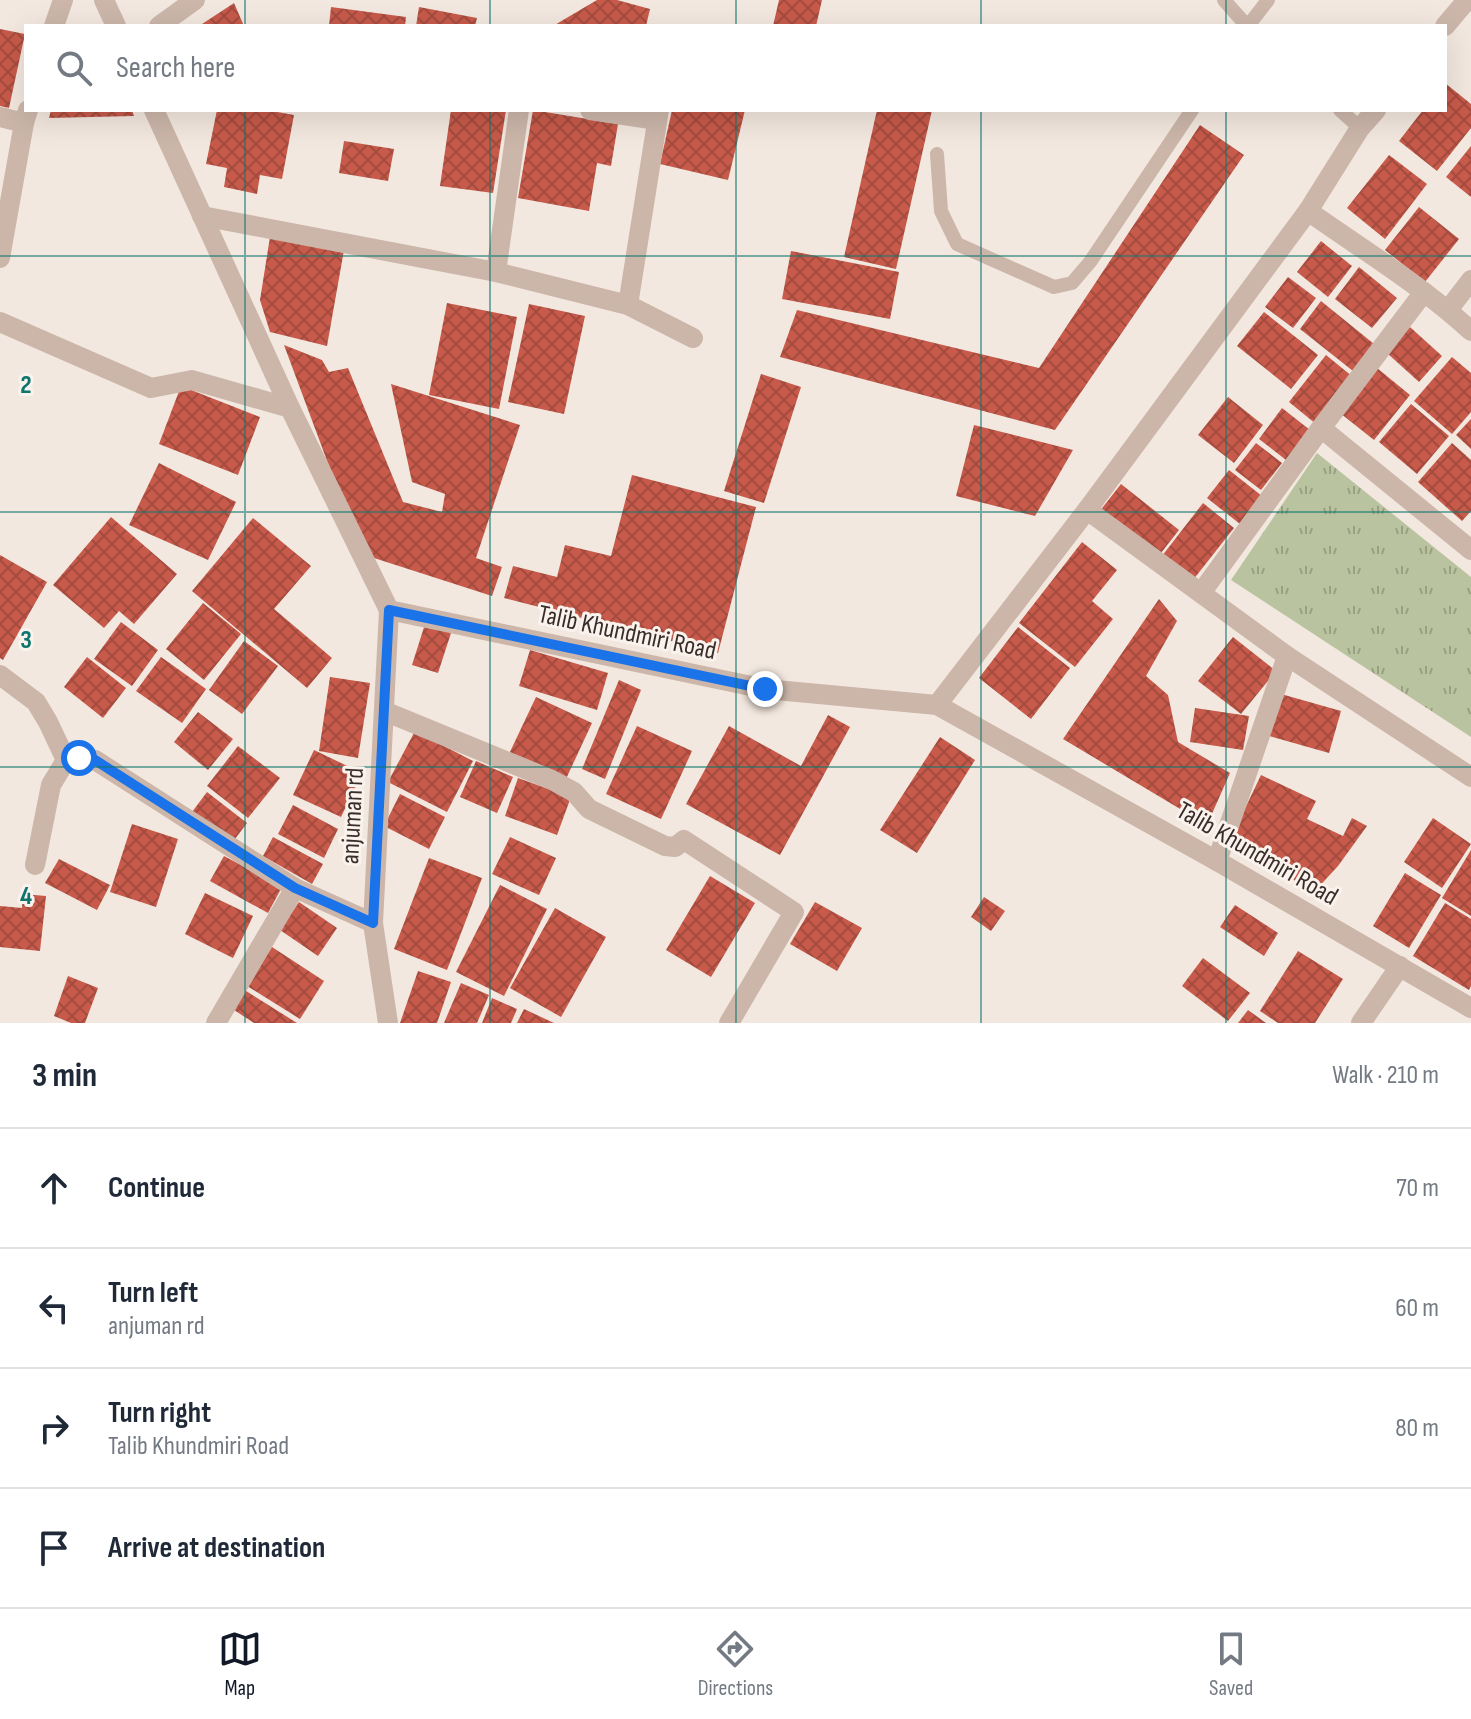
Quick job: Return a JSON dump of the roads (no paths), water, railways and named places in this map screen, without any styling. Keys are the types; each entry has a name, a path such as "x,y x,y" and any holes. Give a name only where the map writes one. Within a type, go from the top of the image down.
{"street":[{"path":"55,24 63,0"},
{"path":"104,0 115,24"},
{"path":"162,24 195,0"},
{"path":"1447,24 1467,0"},
{"path":"155,112 290,408 389,610"},
{"path":"496,272 519,112"},
{"path":"617,112 658,115 628,305"},
{"path":"937,705 1087,510 1308,211 1360,128 1374,112"},
{"path":"0,117 26,116 0,258"},
{"path":"1308,211 1424,292 1471,331"},
{"path":"202,216 496,272 628,305 693,338"},
{"path":"1448,310 1471,280"},
{"path":"1201,593 1424,292"},
{"path":"0,322 151,388 192,380 290,408"},
{"path":"1321,428 1471,550"},
{"path":"1087,510 1287,656 1471,777"},
{"name":"Talib Khundmiri Road","path":"389,610 765,689 937,705 1217,861 1471,1008"},
{"name":"anjuman rd","path":"388,1023 373,923 389,610"},
{"path":"1217,861 1287,656"},
{"path":"0,675 36,702 66,760"},
{"path":"384,711 552,780 574,792 589,809 665,846 675,847 684,840 794,912 729,1023"},
{"path":"35,865 51,785 66,760"},
{"path":"66,760 95,760 295,888 373,923"},
{"path":"216,1023 295,888"},
{"path":"1361,1023 1400,966"}],"lane":[{"path":"1224,0 1246,24"},
{"path":"1250,24 1268,0"},
{"path":"937,154 941,211 957,244 1054,287 1072,283 1090,262 1191,112"},
{"path":"1342,112 1360,128"}]}
